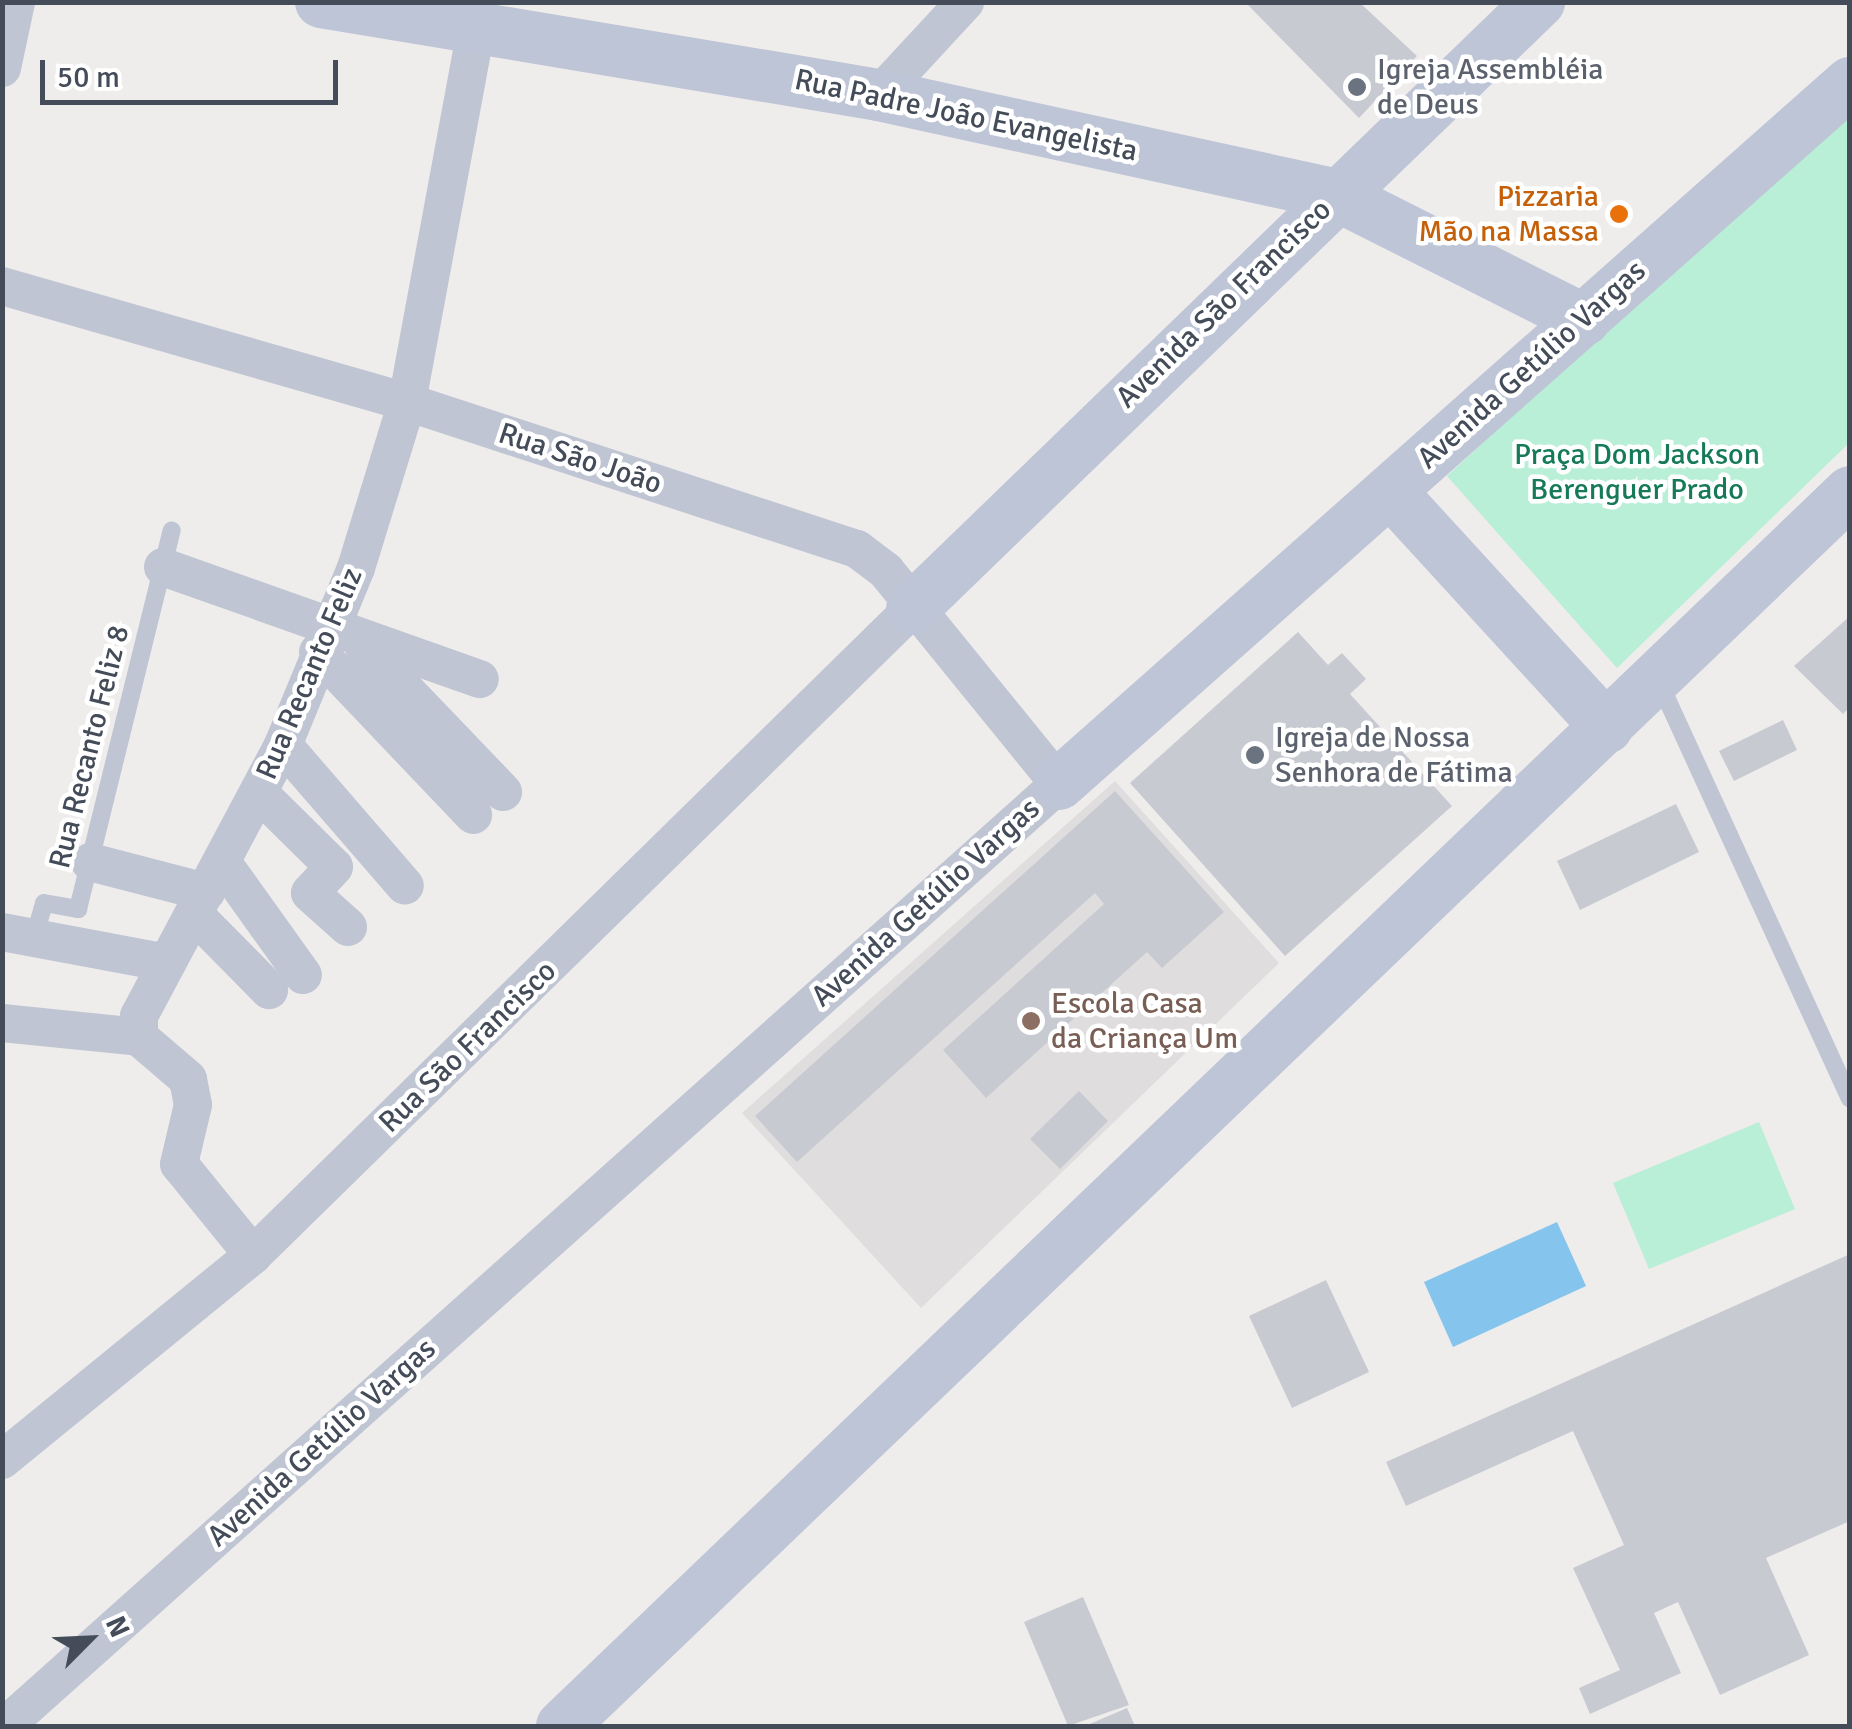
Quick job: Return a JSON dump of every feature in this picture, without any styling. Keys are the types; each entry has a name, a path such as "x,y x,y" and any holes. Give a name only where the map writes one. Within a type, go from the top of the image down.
{"street":[{"path":"2,68 16,2"},
{"name":"Rua Padre João Evangelista","path":"322,2 383,7 879,95 1336,195 1584,320"},
{"path":"879,95 965,2"},
{"name":"Avenida São Francisco","path":"912,609 1539,2"},
{"name":"Rua Recanto Feliz","path":"138,1038 139,1016 337,641 407,402 477,25"},
{"name":"Avenida Getúlio Vargas","path":"5,1726 1850,82"},
{"name":"Rua São João","path":"2,286 407,402 857,549 1059,784"},
{"path":"1390,491 1607,728"},
{"path":"562,1726 1850,492"},
{"path":"163,566 337,641 480,680"},
{"name":"Rua São Francisco","path":"2,1460 252,1255 912,609"},
{"path":"337,641 503,792"},
{"path":"337,641 473,815"},
{"path":"283,745 405,886"},
{"path":"259,793 334,867 310,893 348,927"},
{"path":"90,862 207,889 286,982 207,889"},
{"path":"18,935 167,963"},
{"path":"2,1023 138,1038 188,1079 192,1106 179,1164 252,1255"}],"lane":[{"name":"Rua Recanto Feliz 8","path":"18,935 44,903 78,909 172,530"},
{"path":"1658,679 1850,1098"}],"shaded area":[{"name":"Escola Casa da Criança Um","path":"1115,781 1279,963 921,1308 742,1113"}],"green space":[{"name":"Praça Dom Jackson Berenguer Prado","path":"1849,106 1849,443 1617,668 1447,476"},
{"path":"1759,1122 1795,1209 1649,1269 1613,1183"}],"water":[{"path":"1557,1222 1586,1286 1453,1347 1424,1282"}],"building":[{"name":"Igreja Assembléia de Deus","path":"1245,2 1359,2 1417,56 1359,118"},
{"path":"1850,616 1850,707 1843,714 1794,666"},
{"path":"1298,632 1328,665 1342,653 1366,679 1350,694 1452,806 1285,956 1130,783"},
{"path":"1783,720 1797,750 1734,781 1719,751"},
{"path":"1115,791 1224,912 1162,968 1147,952 986,1098 943,1050 1104,904 1095,893 797,1162 755,1116"},
{"path":"1676,804 1699,852 1580,910 1557,861"},
{"path":"1079,1091 1108,1121 1060,1169 1030,1139"},
{"path":"1850,1254 1850,1521 1766,1558 1809,1655 1720,1695 1678,1602 1654,1613 1681,1673 1590,1714 1579,1688 1620,1670 1573,1568 1624,1545 1573,1431 1406,1506 1386,1462"},
{"path":"1326,1280 1369,1372 1292,1408 1249,1316"},
{"path":"1083,1597 1129,1705 1068,1726 1024,1622"},
{"path":"1127,1708 1135,1726 1085,1726"}],"place":[{"name":"Igreja Assembléia de Deus","path":"1357,87"},
{"name":"Pizzaria Mão na Massa","path":"1619,214"},
{"name":"Igreja de Nossa Senhora de Fátima","path":"1255,755"},
{"name":"Escola Casa da Criança Um","path":"1031,1021"}]}
